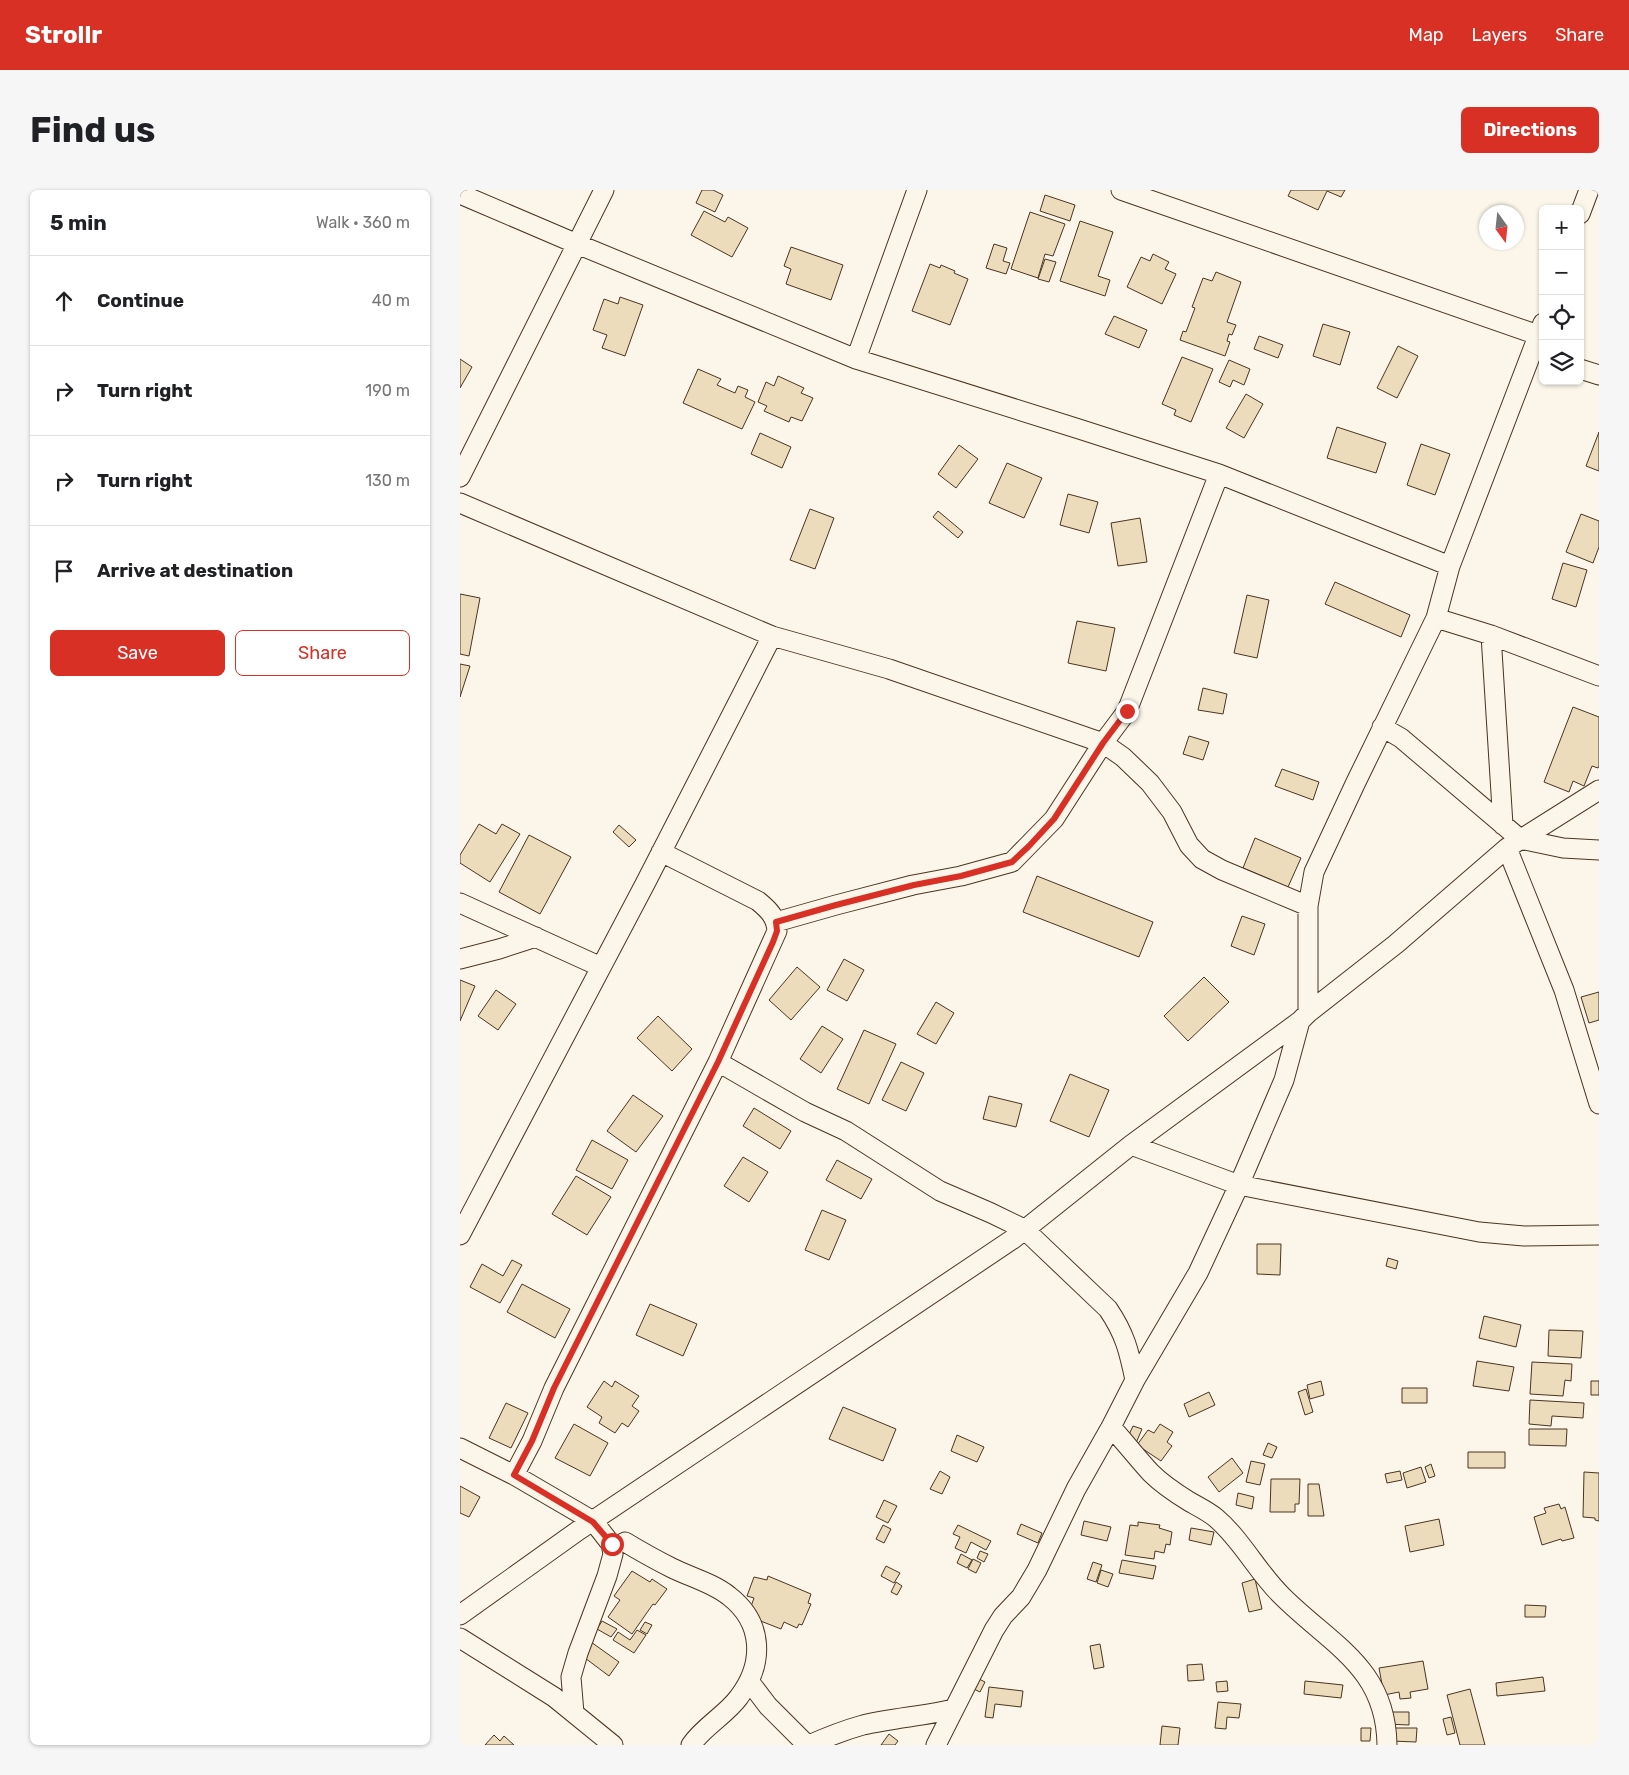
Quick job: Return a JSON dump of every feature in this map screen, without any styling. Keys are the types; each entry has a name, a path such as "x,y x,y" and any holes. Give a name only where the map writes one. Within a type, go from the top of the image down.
{"street":[{"path":"460,478 604,190"},
{"path":"856,359 917,190"},
{"path":"936,1745 994,1630 1003,1616 1021,1596 1037,1570 1076,1489 1135,1380 1198,1273 1239,1185 1284,1080 1304,1017 1308,906 1314,872 1436,618 1450,566 1539,342 1121,190"},
{"path":"1583,205 1589,190"},
{"path":"460,194 856,359 1219,474 1450,566"},
{"path":"1584,370 1599,375"},
{"path":"776,922 914,885 961,876 1012,862 1029,846 1054,819 1103,743 1127,711 1219,474"},
{"path":"460,503 772,636 889,669 1103,743 1123,757 1150,783 1172,812 1189,845 1202,859 1222,870 1308,906"},
{"path":"1436,618 1491,635 1599,676"},
{"path":"1491,635 1503,825"},
{"path":"460,1235 772,636"},
{"path":"1382,727 1401,738 1503,825 1513,844 1564,990 1599,1104"},
{"path":"460,1615 593,1522 996,1250 1131,1145 1304,1017 1396,944 1513,844 1599,790"},
{"path":"1513,844 1599,850"},
{"path":"514,1475 532,1441 558,1379 718,1062 777,931 776,922 770,911 758,901 661,852"},
{"path":"460,903 601,967"},
{"path":"460,959 536,937"},
{"path":"718,1062 805,1112 846,1131 940,1191 1024,1229 1108,1309 1128,1347 1135,1380"},
{"path":"1131,1145 1239,1185 1479,1232 1524,1236 1599,1235"},
{"path":"1111,1427 1151,1473 1182,1497 1216,1518 1238,1541 1281,1596 1351,1657 1369,1679 1382,1705 1387,1728 1387,1745"},
{"path":"460,1448 514,1475 593,1522 612,1544 613,1554 607,1576 571,1677 574,1713"},
{"path":"625,1542 729,1596 746,1614 754,1628 758,1650 754,1673 738,1698 697,1736 691,1745"},
{"path":"460,1638 554,1696 613,1745"},
{"path":"749,1681 768,1706 808,1745 838,1732 864,1725 954,1709"}],"building":[{"path":"702,190 713,190 723,195 715,212 696,203"},
{"path":"1291,190 1345,190 1341,197 1327,191 1318,210 1288,196"},
{"path":"1045,195 1075,205 1070,221 1040,211"},
{"path":"704,211 725,222 728,217 748,228 732,257 691,235"},
{"path":"1030,212 1065,224 1053,256 1045,254 1038,278 1011,269"},
{"path":"1080,221 1113,232 1098,276 1110,280 1105,296 1060,281"},
{"path":"994,244 1007,248 1003,261 1010,263 1006,274 986,268"},
{"path":"791,247 843,265 831,300 786,284 791,269 784,266"},
{"path":"1153,254 1169,262 1165,269 1176,274 1162,304 1127,287 1141,257 1150,261"},
{"path":"1045,259 1056,262 1049,282 1038,279"},
{"path":"930,264 940,268 941,265 968,279 950,325 912,311"},
{"path":"1216,272 1241,282 1227,322 1236,325 1232,335 1229,334 1227,341 1230,342 1225,356 1180,340 1183,331 1186,332 1195,308 1192,307 1203,278 1212,281"},
{"path":"620,297 643,305 625,356 602,348 607,335 593,330 604,299 618,304"},
{"path":"1114,316 1147,330 1139,348 1105,334"},
{"path":"1323,324 1350,332 1340,365 1313,356"},
{"path":"1259,336 1283,345 1278,358 1254,349"},
{"path":"1398,346 1418,356 1397,398 1377,388"},
{"path":"1182,357 1213,369 1191,422 1174,415 1176,410 1162,404"},
{"path":"460,359 472,367 460,388"},
{"path":"1229,360 1250,369 1244,385 1233,380 1230,387 1219,382"},
{"path":"698,369 721,379 717,385 735,393 738,386 748,390 745,397 755,402 742,429 683,403"},
{"path":"778,376 804,388 801,393 813,398 802,421 791,417 789,422 764,411 767,406 758,402 766,382 774,386"},
{"path":"1246,394 1263,404 1244,438 1226,428"},
{"path":"1337,427 1386,443 1376,473 1327,458"},
{"path":"1599,432 1599,471 1586,466"},
{"path":"760,433 791,447 782,468 751,454"},
{"path":"1421,444 1450,454 1435,495 1407,485"},
{"path":"959,445 978,459 956,488 938,474"},
{"path":"1007,463 1042,478 1024,518 989,503"},
{"path":"1068,494 1098,502 1089,533 1060,525"},
{"path":"810,509 834,518 815,569 790,560"},
{"path":"938,511 963,532 958,538 933,517"},
{"path":"1581,514 1599,521 1599,547 1593,563 1566,552"},
{"path":"1140,518 1147,562 1118,566 1111,523"},
{"path":"1563,563 1587,570 1576,607 1552,599"},
{"path":"1335,582 1410,615 1401,637 1325,604"},
{"path":"460,594 480,598 469,656 460,654"},
{"path":"1247,595 1269,600 1257,658 1234,653"},
{"path":"1077,621 1115,628 1106,671 1068,663"},
{"path":"460,664 470,666 460,697"},
{"path":"1203,688 1227,694 1223,714 1198,710"},
{"path":"1573,707 1599,717 1599,766 1598,768 1592,766 1584,786 1573,781 1569,792 1544,782"},
{"path":"1189,736 1209,742 1203,760 1183,754"},
{"path":"1282,769 1319,782 1313,800 1275,786"},
{"path":"479,824 496,834 502,824 520,834 490,882 460,863 460,855"},
{"path":"619,825 636,840 629,847 613,832"},
{"path":"529,835 571,857 540,914 499,892"},
{"path":"1255,838 1301,858 1288,887 1243,868"},
{"path":"1037,876 1153,922 1139,957 1023,912"},
{"path":"1242,916 1265,924 1254,955 1231,946"},
{"path":"844,959 864,970 847,1001 827,990"},
{"path":"797,967 820,987 791,1020 769,1000"},
{"path":"1204,977 1229,1002 1188,1041 1164,1016"},
{"path":"460,980 475,986 460,1021"},
{"path":"496,990 516,1004 498,1030 478,1016"},
{"path":"1599,992 1599,1020 1589,1023 1581,997"},
{"path":"936,1002 954,1013 936,1044 917,1034"},
{"path":"658,1016 692,1049 672,1071 637,1038"},
{"path":"822,1026 843,1039 821,1073 800,1059"},
{"path":"864,1030 896,1044 869,1104 837,1089"},
{"path":"901,1062 924,1073 906,1111 882,1100"},
{"path":"1070,1074 1109,1090 1089,1137 1050,1121"},
{"path":"633,1095 663,1116 636,1152 607,1131"},
{"path":"989,1096 1022,1104 1016,1127 983,1119"},
{"path":"754,1108 791,1131 780,1149 743,1126"},
{"path":"592,1140 628,1160 612,1189 576,1170"},
{"path":"743,1157 768,1172 749,1202 724,1186"},
{"path":"837,1160 872,1179 861,1199 826,1180"},
{"path":"576,1176 611,1197 587,1235 552,1214"},
{"path":"822,1210 846,1220 829,1260 805,1250"},
{"path":"1257,1244 1281,1244 1280,1275 1257,1274"},
{"path":"1388,1258 1398,1261 1396,1269 1386,1266"},
{"path":"512,1260 522,1265 500,1303 470,1287 482,1264 503,1276"},
{"path":"522,1284 570,1309 555,1338 507,1312"},
{"path":"650,1304 697,1324 683,1356 636,1335"},
{"path":"1484,1316 1521,1325 1516,1347 1479,1338"},
{"path":"1549,1330 1583,1331 1581,1358 1548,1356"},
{"path":"1477,1361 1514,1367 1509,1391 1473,1386"},
{"path":"1532,1362 1572,1364 1571,1381 1565,1380 1563,1396 1530,1394"},
{"path":"604,1381 612,1387 615,1381 639,1396 632,1406 639,1411 628,1427 622,1423 615,1433 599,1423 602,1417 587,1407"},
{"path":"1321,1381 1324,1395 1310,1399 1307,1385"},
{"path":"1591,1381 1599,1381 1599,1395 1591,1395"},
{"path":"1402,1388 1427,1388 1427,1403 1402,1403"},
{"path":"1306,1389 1313,1412 1305,1415 1298,1392"},
{"path":"1209,1392 1215,1405 1189,1417 1184,1404"},
{"path":"1530,1400 1584,1403 1583,1418 1552,1416 1551,1426 1529,1424"},
{"path":"506,1403 528,1413 511,1448 489,1438"},
{"path":"843,1407 896,1429 883,1461 829,1439"},
{"path":"574,1424 608,1443 590,1476 555,1458"},
{"path":"1160,1424 1173,1432 1167,1442 1172,1446 1161,1461 1137,1445 1148,1430 1154,1433"},
{"path":"1133,1426 1142,1429 1136,1443 1127,1439"},
{"path":"1529,1429 1567,1429 1566,1446 1529,1445"},
{"path":"957,1435 984,1447 977,1462 951,1451"},
{"path":"1268,1443 1277,1447 1272,1458 1263,1455"},
{"path":"1468,1452 1505,1452 1505,1468 1468,1468"},
{"path":"1232,1458 1243,1473 1219,1492 1208,1477"},
{"path":"1251,1461 1265,1464 1260,1485 1246,1482"},
{"path":"1431,1464 1435,1476 1429,1478 1425,1467"},
{"path":"1421,1467 1426,1482 1407,1488 1403,1473"},
{"path":"940,1471 950,1477 942,1494 930,1489"},
{"path":"1400,1471 1402,1480 1387,1483 1385,1474"},
{"path":"1584,1472 1599,1473 1599,1521 1595,1520 1595,1518 1583,1517"},
{"path":"1271,1479 1300,1479 1299,1504 1295,1504 1295,1512 1270,1512"},
{"path":"1308,1484 1319,1484 1324,1516 1308,1516"},
{"path":"460,1486 480,1497 469,1517 460,1513"},
{"path":"1238,1493 1254,1497 1252,1509 1236,1505"},
{"path":"884,1500 897,1506 888,1523 876,1517"},
{"path":"1559,1504 1561,1509 1565,1507 1574,1538 1562,1541 1561,1539 1542,1545 1534,1517 1546,1513 1544,1508"},
{"path":"1439,1519 1444,1545 1410,1552 1405,1526"},
{"path":"1084,1521 1111,1527 1107,1541 1081,1535"},
{"path":"1138,1522 1160,1525 1159,1528 1172,1532 1170,1545 1166,1544 1164,1553 1155,1551 1154,1559 1125,1555 1130,1525 1138,1526"},
{"path":"1021,1524 1042,1533 1038,1543 1017,1534"},
{"path":"883,1525 891,1529 884,1543 876,1539"},
{"path":"958,1525 991,1541 986,1550 971,1542 966,1553 955,1548 960,1537 953,1534"},
{"path":"1191,1528 1214,1532 1211,1545 1189,1540"},
{"path":"980,1551 988,1554 984,1562 977,1558"},
{"path":"961,1554 972,1560 967,1568 957,1563"},
{"path":"973,1559 981,1563 976,1573 968,1569"},
{"path":"1122,1560 1156,1566 1153,1579 1119,1573"},
{"path":"1093,1562 1102,1565 1096,1582 1087,1579"},
{"path":"886,1566 900,1573 894,1583 881,1576"},
{"path":"1101,1570 1113,1574 1108,1587 1097,1583"},
{"path":"632,1571 650,1582 652,1579 667,1589 655,1605 653,1604 632,1634 608,1617 620,1600 614,1596"},
{"path":"768,1576 811,1594 808,1603 811,1604 802,1625 799,1624 797,1628 784,1622 781,1629 753,1618 749,1612 754,1598 747,1596 754,1577 767,1580"},
{"path":"1255,1579 1262,1609 1249,1612 1242,1583"},
{"path":"896,1582 902,1586 897,1595 891,1592"},
{"path":"1525,1605 1546,1606 1545,1617 1525,1617"},
{"path":"602,1621 617,1629 611,1637 597,1629"},
{"path":"645,1622 652,1625 647,1634 640,1630"},
{"path":"637,1630 646,1635 634,1653 613,1640 618,1632 630,1640"},
{"path":"591,1642 619,1662 609,1676 581,1655"},
{"path":"1100,1644 1104,1667 1094,1669 1090,1646"},
{"path":"1423,1661 1428,1689 1410,1692 1411,1698 1400,1699 1399,1692 1384,1695 1379,1668"},
{"path":"1202,1664 1204,1680 1188,1681 1187,1665"},
{"path":"975,1677 985,1682 980,1692 970,1687"},
{"path":"1543,1677 1545,1691 1497,1696 1496,1683"},
{"path":"1227,1681 1228,1691 1217,1692 1216,1682"},
{"path":"1305,1681 1343,1685 1341,1698 1304,1694"},
{"path":"989,1687 1023,1691 1021,1707 995,1704 993,1718 985,1717"},
{"path":"1470,1689 1485,1745 1460,1745 1447,1695"},
{"path":"1218,1702 1241,1704 1239,1718 1227,1717 1226,1729 1215,1728"},
{"path":"1387,1712 1409,1712 1409,1725 1386,1724"},
{"path":"1451,1717 1455,1733 1447,1735 1443,1719"},
{"path":"1162,1726 1180,1728 1178,1745 1160,1745"},
{"path":"1361,1728 1371,1728 1370,1741 1361,1741"},
{"path":"1392,1728 1417,1728 1416,1742 1391,1741"},
{"path":"889,1734 898,1741 895,1745 881,1745"},
{"path":"494,1735 500,1741 504,1736 514,1745 485,1745"}],"route":[{"path":"612,1544 593,1522 514,1475 532,1441 554,1388 718,1062 773,942 777,931 776,922 914,885 961,876 1012,862 1054,819 1103,743 1127,711"}]}
